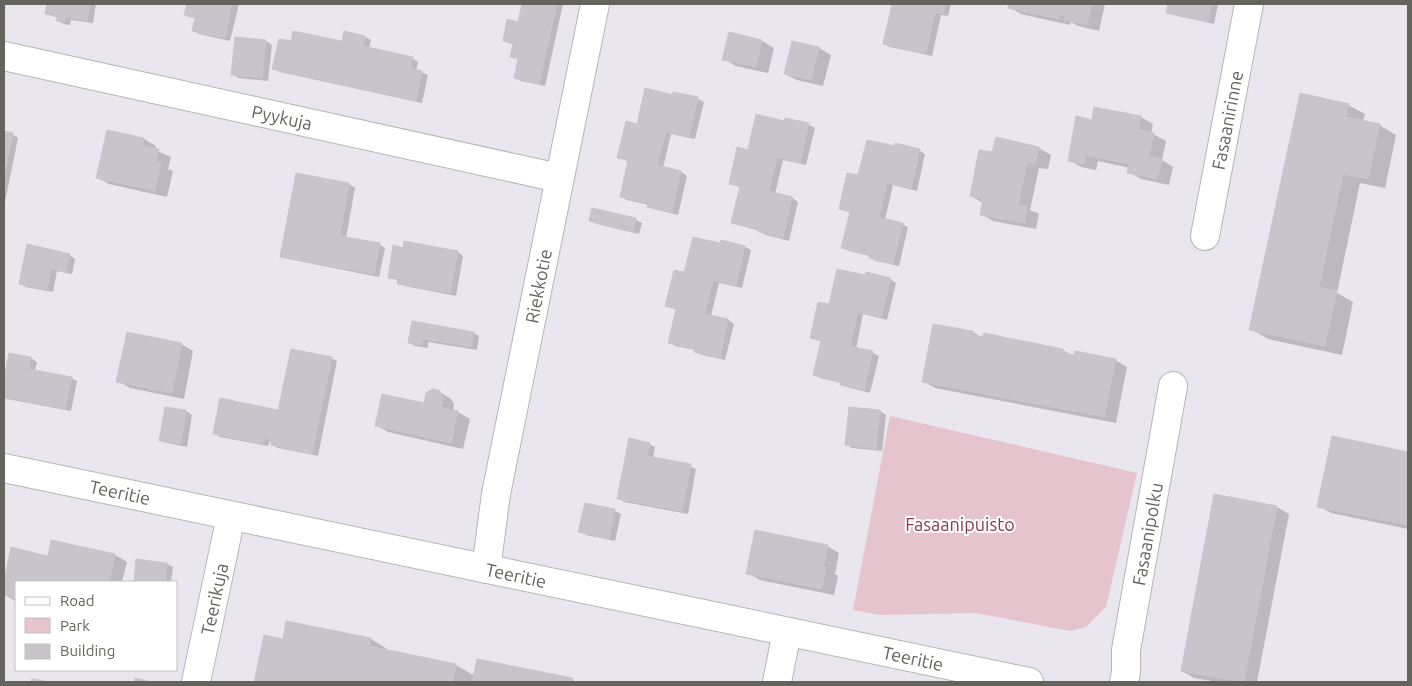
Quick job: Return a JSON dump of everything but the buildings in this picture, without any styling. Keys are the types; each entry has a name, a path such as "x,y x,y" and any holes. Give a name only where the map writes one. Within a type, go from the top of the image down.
{"street":[{"name":"Riekkotie","path":"486,569 496,494 595,4"},
{"name":"Fasaanirinne","path":"1205,236 1249,4"},
{"name":"Pyykuja","path":"4,56 559,178"},
{"name":"Fasaanipolku","path":"1124,682 1126,650 1173,386"},
{"name":"Teeritie","path":"4,468 1029,682"},
{"name":"Teerikuja","path":"196,682 232,516"},
{"path":"776,682 787,632"}],"green space":[{"name":"Fasaanipuisto","path":"890,416 1137,473 1106,607 1086,627 1070,631 976,613 880,615 853,610"}]}
